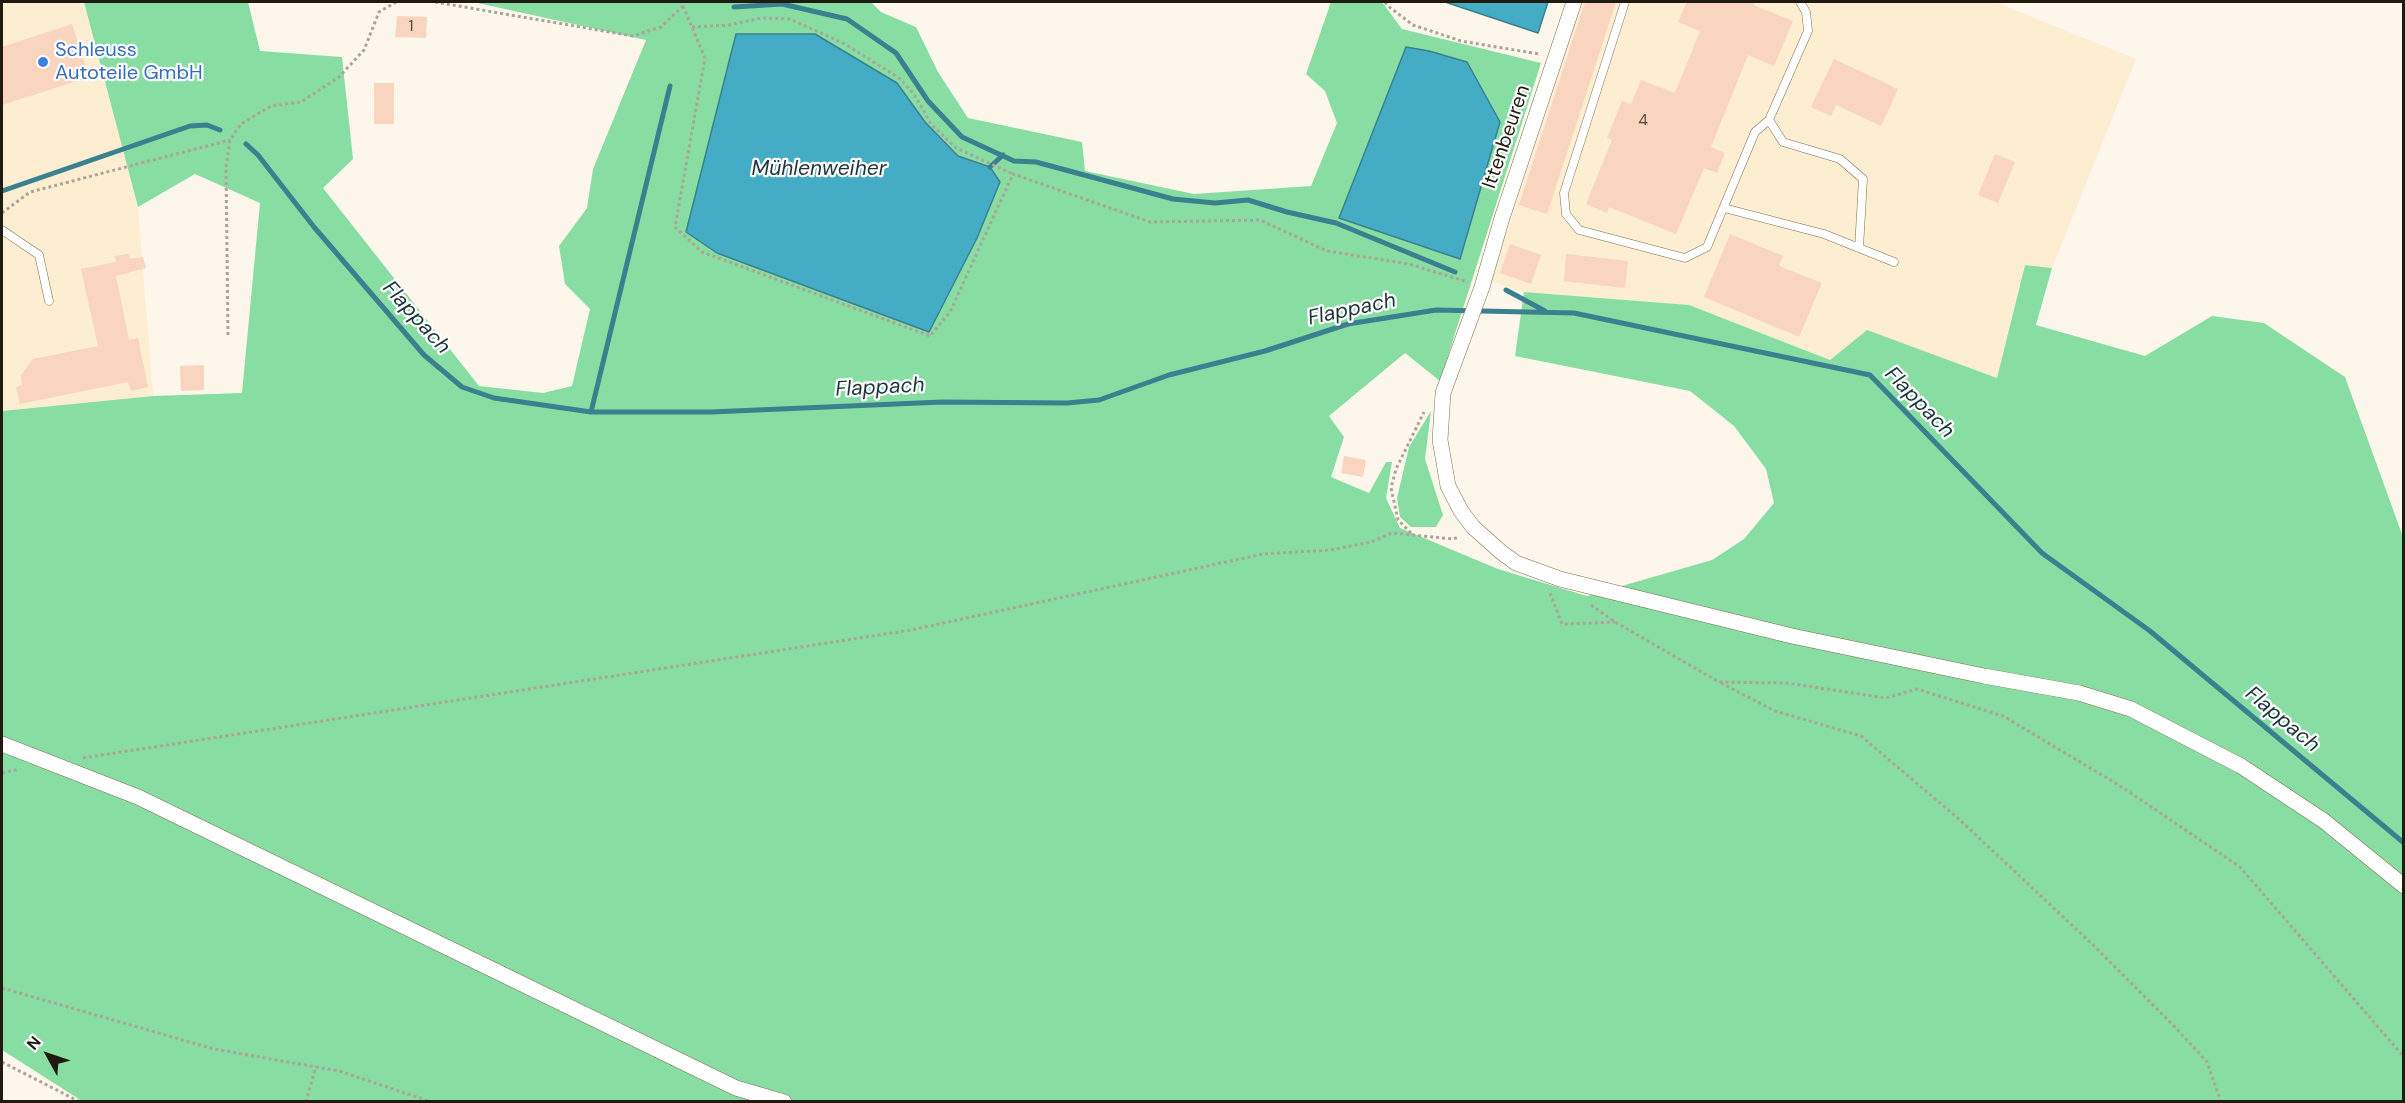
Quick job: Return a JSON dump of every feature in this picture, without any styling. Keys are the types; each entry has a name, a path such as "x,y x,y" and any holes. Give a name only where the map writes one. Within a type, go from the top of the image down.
{"street":[{"name":"Ittenbeuren","path":"1574,2 1502,218 1480,292 1443,393 1440,440 1448,486 1461,511 1473,527 1516,563 1560,579 1792,636 1984,676 2079,693 2131,709 2250,772 2324,820 2403,886"},
{"path":"2,744 138,797 736,1088 784,1101"}],"lane":[{"path":"1625,2 1564,193 1566,214 1580,231 1685,258 1707,248 1755,132 1769,120 1808,31 1806,12 1800,2"},
{"path":"1769,120 1783,142 1840,159 1863,179 1859,248"},
{"path":"1724,208 1824,234 1894,262"},
{"path":"2,230 39,255 49,301"}],"path":[{"path":"228,335 226,168 230,140 241,124 271,106 302,102 339,77 364,50 379,12 396,2"},
{"path":"435,2 633,36 661,27 682,4 705,58 675,227 702,252 930,336 950,312 1013,174"},
{"path":"1386,2 1413,25 1461,41 1524,53 1557,55"},
{"path":"692,27 731,25 761,18 790,19 845,44 899,78 914,94 931,124 956,147 1013,174 1150,222 1260,220 1327,251 1409,264 1480,292"},
{"path":"2,213 30,192 230,140"},
{"path":"1413,534 1398,520 1391,488 1396,469 1408,443 1430,403 1443,393"},
{"path":"53,763 911,630 1263,554 1330,550 1371,542 1392,533 1454,538 1467,535 1473,527"},
{"path":"1541,572 1562,624 1615,622"},
{"path":"1585,584 1581,597 1615,622 1719,682 1775,711 1861,736 1960,820 2092,944 2157,1009 2207,1062 2221,1101"},
{"path":"1719,682 1787,683 1886,698 1917,688 2003,716 2121,787 2240,867 2403,1057"},
{"path":"2,773 22,769"},
{"path":"2,988 214,1049 316,1066 363,1078 432,1101"},
{"path":"2,1062 80,1101"},
{"path":"306,1101 316,1066"}],"shaded area":[{"path":"2,2 84,2 138,207 153,396 2,411"},
{"path":"1582,2 1995,2 2136,59 2052,268 2024,265 1997,378 1867,331 1830,360 1689,305 1524,292 1491,281"}],"green space":[{"path":"84,2 248,2 260,51 342,57 353,159 323,188 479,386 543,393 572,386 590,309 565,284 559,246 587,208 593,169 646,40 473,2 871,2 881,12 916,27 938,72 968,118 1082,142 1085,171 1194,194 1311,186 1337,123 1325,91 1306,74 1331,2 1382,2 1402,29 1541,63 1440,381 1405,353 1329,416 1344,437 1331,477 1369,493 1386,462 1392,462 1386,498 1400,528 1498,569 1587,596 1712,560 1744,539 1774,503 1766,469 1734,426 1690,391 1515,356 1524,292 1689,305 1830,360 1867,330 1997,378 2025,265 2052,268 2036,325 2145,356 2212,316 2264,323 2345,377 2403,537 2403,1101 82,1101 2,1050 2,411 153,396 242,393 260,203 195,174 138,207","holes":["897,83 925,122 958,156 1000,183 977,238 929,332"]},
{"path":"1431,411 1425,459 1443,515 1436,527 1411,527 1400,517 1397,498 1409,447"}],"water":[{"path":"1445,2 1548,2 1538,33"},
{"name":"Mühlenweiher","path":"736,34 815,34 897,83 925,122 958,156 990,167 1000,182 977,238 929,332 717,253 686,232"},
{"path":"1406,47 1467,62 1500,122 1460,259 1339,218"}],"building":[{"path":"1585,2 1616,2 1547,214 1519,205"},
{"path":"1687,2 1755,2 1753,5 1793,21 1774,66 1748,55 1711,147 1725,153 1717,173 1704,168 1676,234 1609,207 1607,213 1586,204 1612,140 1607,138 1622,101 1631,104 1641,80 1675,93 1700,31 1678,22"},
{"path":"397,16 427,17 426,38 395,37"},
{"name":"Schleuss Autoteile GmbH","path":"72,24 89,77 2,105 2,47"},
{"path":"1834,59 1898,89 1881,126 1836,105 1831,116 1811,107"},
{"path":"374,83 394,83 394,124 374,124"},
{"path":"1995,154 2015,162 1998,203 1978,195"},
{"path":"1730,234 1783,256 1779,266 1822,283 1799,337 1704,297"},
{"path":"1510,244 1541,255 1531,284 1500,273"},
{"path":"129,254 130,259 143,257 146,268 116,276 129,340 138,338 148,387 131,391 128,382 20,404 16,387 22,385 21,375 33,359 98,346 81,269 116,262 115,256"},
{"path":"1566,254 1628,261 1625,288 1564,281"},
{"path":"204,365 204,390 181,391 180,366"},
{"path":"1344,456 1366,460 1363,477 1341,473"}],"waterway":[{"path":"734,7 782,4 847,19 896,53 928,101 962,137 1014,161 1036,162 1173,199 1215,203 1248,200 1336,223 1455,272"},
{"path":"591,412 670,86"},
{"name":"Flappach","path":"2,191 190,126 207,125 220,130"},
{"name":"Flappach","path":"246,144 258,155 314,227 424,355 462,387 494,398 591,412 711,412 942,402 1067,403 1099,400 1169,375 1265,351 1348,324 1436,310 1574,313 1870,375 2042,553 2150,631 2404,843"},
{"path":"990,167 1003,155"},
{"path":"1506,290 1545,311"}],"place":[{"name":"Schleuss Autoteile GmbH","path":"43,62"}]}
